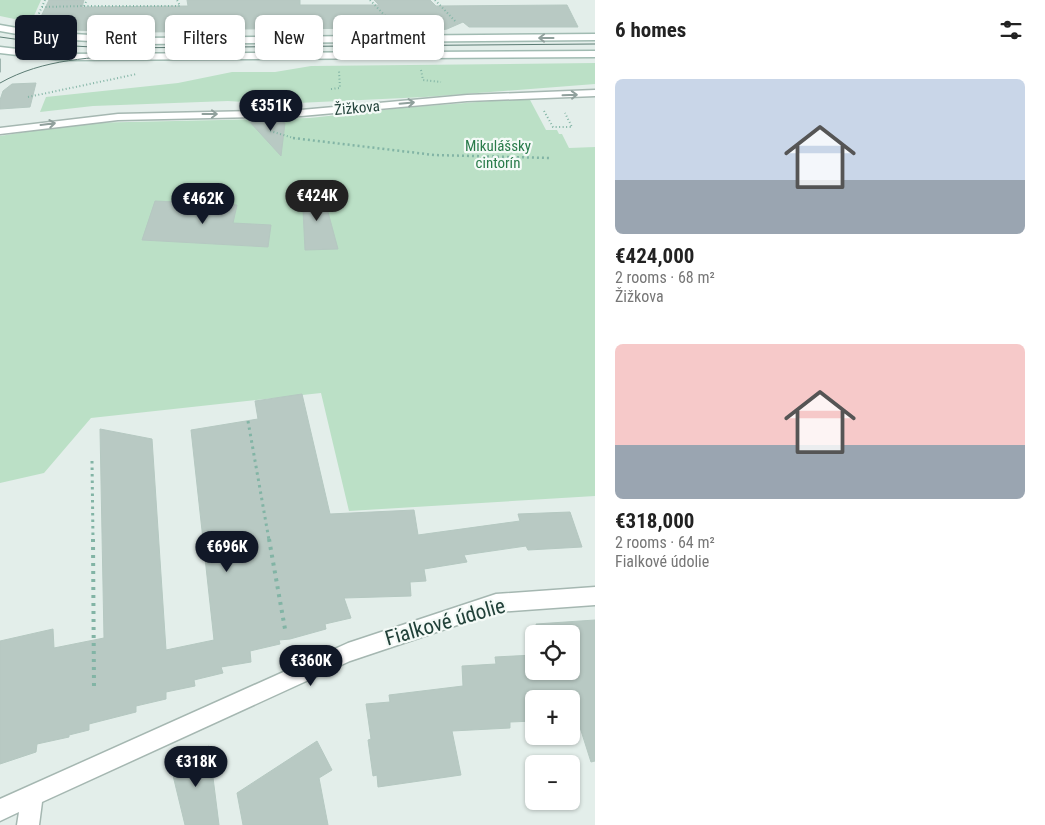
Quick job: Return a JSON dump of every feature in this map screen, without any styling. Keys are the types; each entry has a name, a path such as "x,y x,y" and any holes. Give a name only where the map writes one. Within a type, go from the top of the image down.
{"main road":[{"path":"0,28 40,36 140,41 595,38"},
{"path":"0,50 60,57 114,58 595,54"},
{"name":"Žižkova","path":"0,130 118,118 301,113 468,98 595,93"},
{"name":"Fialkové údolie","path":"0,810 348,652 496,603 595,596"},
{"path":"28,825 33,794"}],"path":[{"path":"38,15 45,0"},
{"path":"84,6 87,0"},
{"path":"90,6 94,0"},
{"path":"137,0 141,6"},
{"path":"42,7 180,6 178,0"},
{"path":"370,0 384,15"},
{"path":"435,0 460,26"},
{"path":"331,90 340,88 338,63"},
{"path":"28,97 136,75"},
{"path":"550,109 543,109 553,127 572,127 565,113"},
{"path":"264,130 300,140 434,155 549,158"},
{"path":"248,421 285,629"},
{"path":"92,461 94,688"}],"green space":[{"path":"0,0 41,0 34,15 15,15 15,19 0,16"},
{"path":"595,63 595,84 425,97 276,104 228,101 93,106 40,112 46,97 178,83 232,72 275,72 311,66"},
{"name":"Mikulášsky cintorín","path":"529,98 546,130 557,130 559,134 562,134 569,148 595,147 595,496 349,511 321,393 91,418 44,473 0,483 0,136 83,123 310,118 401,108"}],"building":[{"path":"49,0 84,0 82,7 188,6 187,0 300,0 300,5 379,5 374,0 430,0 436,6 567,5 578,27 469,27 463,22 444,30 444,15 333,15 333,28 323,28 323,15 255,15 255,29 245,29 245,15 165,15 165,32 155,32 155,15 87,15 87,30 77,30 77,15 42,15"},
{"path":"36,83 30,107 0,109 3,91 12,84"},
{"path":"272,119 285,123 281,156 248,120"},
{"path":"302,190 322,190 338,249 305,250"},
{"path":"155,201 237,205 233,223 271,225 268,247 142,240"},
{"path":"302,394 330,514 414,510 418,535 520,521 518,514 570,512 582,547 528,550 526,546 464,555 467,562 424,569 426,581 410,582 411,596 344,598 351,618 325,624 326,629 290,639 279,640 280,644 250,651 251,662 221,667 223,673 194,680 195,686 166,692 166,699 136,706 136,712 89,724 89,730 69,735 69,737 37,744 36,752 0,764 0,641 53,629 54,648 104,638 100,429 152,439 166,650 214,640 191,430 258,419 255,401"},
{"path":"595,620 595,761 591,762 580,727 580,690 525,690 525,721 510,722 510,728 452,731 461,775 378,787 377,775 373,776 368,740 371,739 366,704 390,702 389,695 463,686 462,666 496,664 495,657 525,655 525,680 580,680 580,625 536,624"},
{"path":"317,741 332,770 319,778 328,825 243,825 237,793"},
{"path":"209,746 219,825 185,825 170,763"}],"tram line":[{"path":"0,37 57,45 109,48 595,44"},
{"path":"0,83 34,68 87,58"},
{"path":"0,59 0,72"}]}
